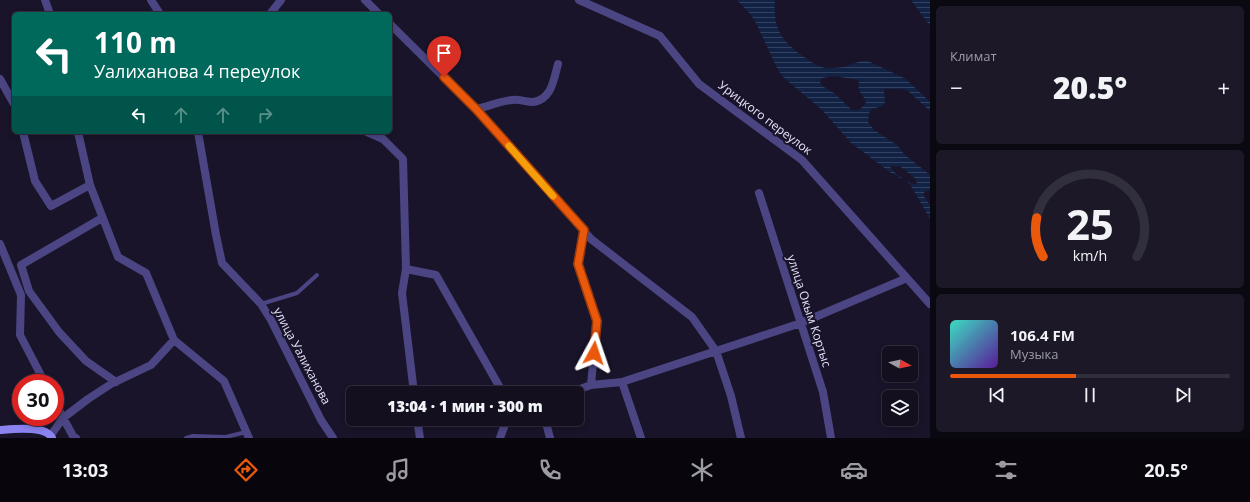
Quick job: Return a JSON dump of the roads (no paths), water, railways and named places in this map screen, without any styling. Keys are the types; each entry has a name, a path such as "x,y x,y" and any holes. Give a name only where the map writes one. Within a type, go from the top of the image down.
{"street":[{"path":"45,0 49,12"},
{"path":"151,0 159,12"},
{"path":"272,12 281,0"},
{"path":"365,0 377,12"},
{"name":"Урицкого переулок","path":"579,0 660,36 699,84 802,160 930,304"},
{"path":"392,26 476,109 591,239 692,318 716,351 731,396 741,438"},
{"path":"476,109 486,107 494,103 513,100 533,102 543,100 550,91 558,64"},
{"path":"0,79 12,100"},
{"path":"23,134 35,181 51,206 90,186"},
{"path":"78,134 90,186 118,257 146,273 174,340 224,381 247,435"},
{"name":"улица Уалиханова","path":"198,134 222,263 261,304 271,320 321,420 332,438"},
{"path":"372,134 383,139 403,160 406,269 402,293 413,386"},
{"name":"улица Окым Кортыс","path":"759,193 823,392 831,438"},
{"path":"102,218 21,265 29,291 59,332 86,361 116,382"},
{"path":"584,230 578,264 597,321 591,385"},
{"path":"0,244 21,295 20,335 40,374"},
{"path":"406,269 436,275 499,386"},
{"path":"584,387 591,385 622,382 801,323 896,284 907,278"},
{"path":"64,417 88,399 116,382 151,365 174,340"},
{"path":"622,382 640,438"},
{"path":"64,421 76,438"},
{"path":"0,430 41,430 52,437 58,426"},
{"path":"418,426 420,438"},
{"path":"500,438 504,426"},
{"path":"546,426 550,438"}],"lane":[{"path":"261,304 297,293 317,275"},
{"path":"186,438 193,436 226,437 247,435"}],"water":[{"path":"737,0 775,0 775,19 780,33 789,45 809,60 826,68 842,67 868,61 906,79 930,102 930,111 908,91 901,89 884,89 885,103 882,106 872,109 869,113 868,122 874,130 897,145 904,154 930,175 930,190 924,192 924,196 930,205 930,219 909,183 890,172 851,143 821,109 784,78 778,70 751,15","holes":["834,76 859,80 860,92 866,103 858,110 852,110 834,93 822,86 820,82 822,78","890,166 901,167 916,179 917,184 910,183 902,178 894,172"]},
{"path":"911,0 930,0 930,26"}]}
